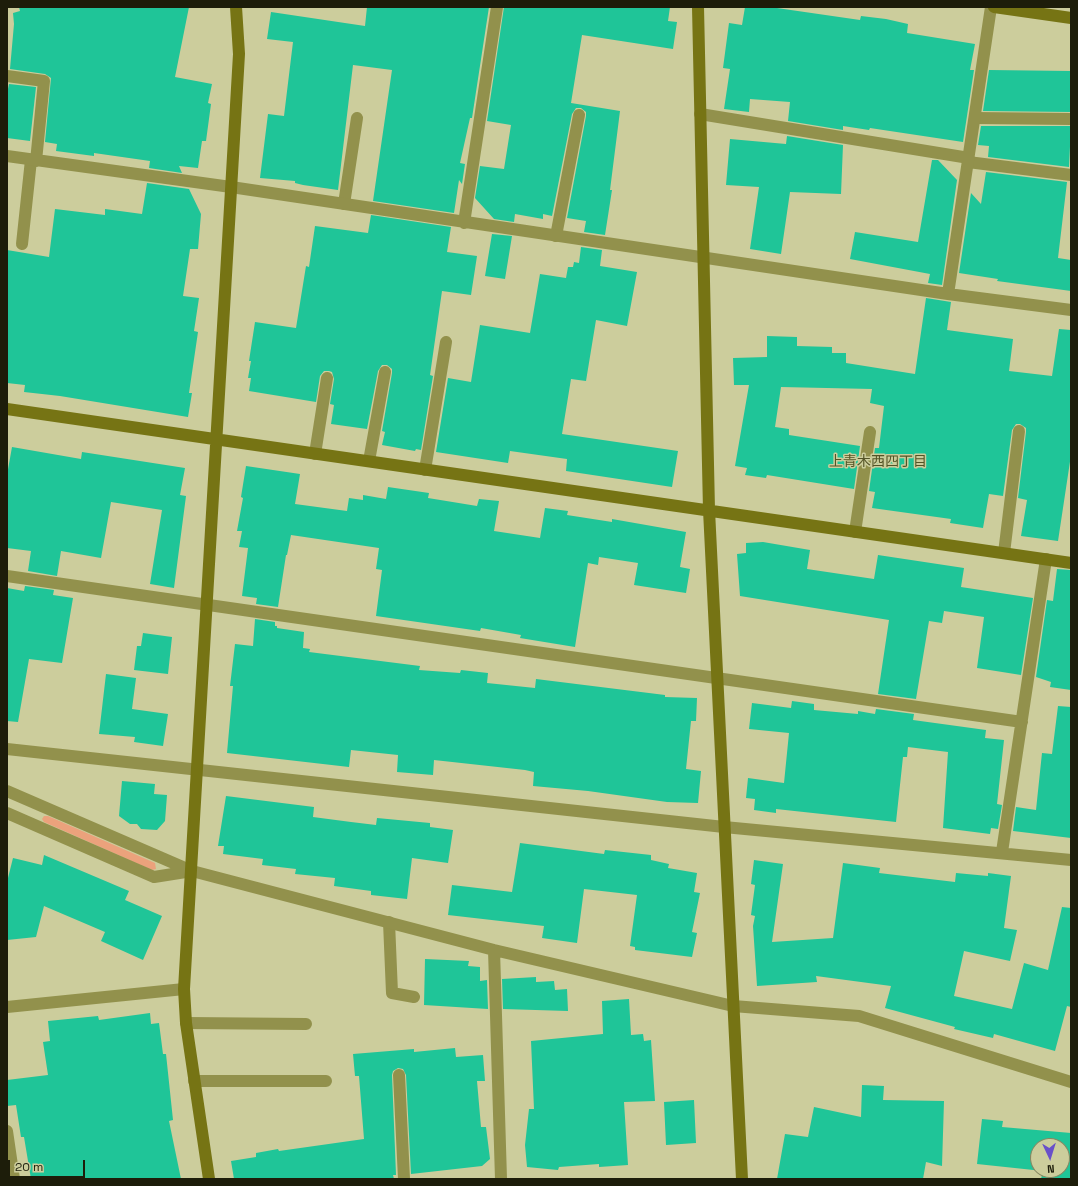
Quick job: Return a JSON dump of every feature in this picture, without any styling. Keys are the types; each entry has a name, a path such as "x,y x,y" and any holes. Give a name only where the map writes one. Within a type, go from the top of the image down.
{"street":[{"path":"209,1179 186,1023 184,989 239,54 236,7"},
{"path":"464,223 497,7"},
{"path":"698,7 709,510 742,1179"},
{"path":"948,294 975,118 990,7"},
{"path":"994,7 1071,18"},
{"path":"7,76 44,81 22,244"},
{"path":"700,114 968,160 1071,175"},
{"path":"556,236 579,115"},
{"path":"344,204 357,118"},
{"path":"975,118 1071,119"},
{"path":"7,156 231,187 464,223 948,294 1071,310"},
{"path":"425,470 446,342"},
{"path":"369,462 385,372"},
{"path":"315,454 326,378"},
{"path":"7,409 1071,562"},
{"path":"1004,553 1018,431"},
{"path":"855,532 870,432"},
{"path":"1002,852 1046,559"},
{"path":"7,576 1022,722"},
{"path":"7,749 724,826 1002,852 1071,860"},
{"path":"7,791 192,871 494,950 733,1006 859,1016 1071,1082"},
{"path":"7,813 154,877 192,871"},
{"path":"389,922 392,993 414,996"},
{"path":"494,950 501,1179"},
{"path":"7,1007 184,989"},
{"path":"186,1023 306,1024"},
{"path":"399,1075 404,1179"},
{"path":"194,1081 326,1081"},
{"path":"7,1131 14,1179"}],"shaded area":[{"path":"44,816 48,816 155,863 156,869 152,870 44,822 42,819"}],"building":[{"path":"19,7 189,7 175,77 212,84 208,103 211,104 206,141 202,141 198,168 179,166 182,173 149,168 150,161 94,153 94,156 56,151 57,144 45,142 51,78 45,74 10,69 14,24 13,13 20,11"},
{"path":"367,7 489,7 472,118 470,118 460,163 465,164 462,184 459,180 454,213 373,201 392,70 353,65 338,190 303,185 295,183 295,181 260,178 268,114 284,116 293,42 267,39 271,12 365,26"},
{"path":"504,7 670,7 668,21 677,22 673,49 582,35 571,103 620,111 610,190 612,190 605,235 584,232 586,221 567,218 586,116 586,112 581,108 576,108 572,114 552,216 543,214 543,219 515,214 514,222 494,219 475,198 480,166 504,169 511,125 487,121"},
{"path":"745,7 770,7 860,20 861,16 886,19 908,24 907,33 975,44 970,70 974,70 963,142 870,128 869,130 843,126 843,130 788,121 790,102 750,99 749,112 724,109 730,69 723,68 729,23 742,25"},
{"path":"989,70 1071,71 1071,112 983,111"},
{"path":"9,84 36,87 30,141 7,138 7,94"},
{"path":"981,126 1071,126 1069,167 988,157 989,146 978,145"},
{"path":"787,136 843,145 841,194 790,192 781,254 750,249 759,187 726,185 730,139 786,144"},
{"path":"932,160 938,160 957,180 942,285 928,283 930,274 850,259 855,232 918,242"},
{"path":"986,172 1067,182 1058,258 1071,260 1071,291 997,281 998,279 959,273 971,193 981,204"},
{"path":"147,183 189,189 201,214 198,249 190,249 183,296 199,298 194,331 198,332 189,393 192,393 188,417 60,396 24,392 25,385 7,383 7,250 49,257 55,209 105,215 105,209 142,214"},
{"path":"371,215 451,227 447,252 477,256 471,295 442,291 430,375 433,376 421,450 416,449 415,451 382,445 385,432 382,431 392,373 392,369 387,365 382,365 378,371 367,429 331,424 334,405 330,404 334,379 332,372 329,371 324,371 320,376 316,402 249,391 251,378 248,378 251,361 249,361 255,322 296,328 306,266 309,267 315,226 368,233"},
{"path":"492,234 512,236 505,279 485,276"},
{"path":"581,247 602,250 600,266 637,272 627,326 596,320 586,381 571,379 562,434 678,451 672,487 566,471 567,459 510,451 508,463 436,452 448,378 471,382 480,325 530,333 540,274 566,278 568,267 573,267 574,262 579,263"},
{"path":"926,298 951,302 947,330 1013,339 1009,371 1052,376 1059,329 1071,330 1071,455 1058,541 1021,536 1027,500 1018,498 1026,432 1026,428 1020,424 1016,424 1012,430 1003,496 989,494 983,528 950,523 951,519 872,508 875,492 869,491 875,448 879,448 884,406 870,403 872,389 781,387 775,427 789,429 789,435 860,446 854,489 767,475 766,478 745,475 747,468 735,466 749,385 734,385 733,358 767,357 767,336 797,337 797,346 832,347 832,353 846,353 846,363 915,374"},
{"path":"12,447 81,459 82,452 185,468 180,495 186,496 174,588 150,584 162,510 111,502 101,558 61,551 57,576 28,571 31,551 7,548 7,475"},
{"path":"246,466 300,474 295,504 347,511 349,498 363,500 363,495 386,499 388,487 429,493 428,498 477,506 479,499 499,501 494,531 540,538 545,508 568,511 567,515 612,522 612,519 686,532 680,567 690,569 686,593 634,585 638,563 599,557 598,565 588,563 575,647 520,638 521,635 481,628 480,631 376,616 382,570 376,569 379,548 291,535 286,555 278,607 256,604 257,598 242,596 248,548 239,547 242,531 237,531 243,498 241,497"},
{"path":"763,542 810,550 807,569 874,579 878,555 964,568 961,587 1033,598 1021,675 977,668 984,617 944,611 942,623 929,621 916,699 878,694 889,620 740,596 737,554 746,553 746,543"},
{"path":"1057,569 1071,570 1071,690 1050,687 1051,682 1036,677 1047,600 1053,601"},
{"path":"25,586 54,590 53,595 73,598 62,663 29,659 18,722 7,721 7,588 24,591"},
{"path":"255,619 275,622 275,626 277,626 277,628 304,632 303,648 310,649 309,652 420,666 419,670 460,673 461,670 488,673 487,683 535,688 536,679 665,695 665,697 697,698 696,721 691,721 686,769 701,771 698,803 667,802 588,791 533,786 534,772 434,760 433,775 397,772 398,755 351,750 349,767 227,753 233,686 230,686 235,644 253,646"},
{"path":"143,633 172,637 168,674 134,670 137,646 141,646"},
{"path":"106,674 136,678 132,709 168,714 163,746 134,742 135,737 99,734"},
{"path":"792,701 814,704 814,710 858,714 858,711 875,714 876,709 914,714 913,720 986,730 985,738 1004,740 997,804 1002,805 998,829 991,828 990,834 943,828 948,752 908,747 907,757 903,757 896,822 776,809 776,813 754,810 755,799 746,798 748,778 784,783 789,733 749,729 752,703 791,708"},
{"path":"1058,706 1071,707 1071,838 1013,831 1016,807 1036,810 1042,753 1052,754"},
{"path":"122,781 155,784 154,794 167,795 165,821 157,830 141,829 137,824 130,824 119,816"},
{"path":"226,796 314,807 313,817 376,825 377,818 430,823 430,827 453,830 448,863 412,858 407,899 371,895 371,891 334,886 335,878 295,874 296,869 262,865 263,859 223,854 224,846 218,846"},
{"path":"520,843 604,854 605,850 651,855 651,860 669,864 668,868 697,873 694,892 700,893 692,932 697,933 692,957 635,950 635,947 630,946 637,895 584,889 577,943 542,938 544,926 448,915 452,885 512,892"},
{"path":"44,855 129,891 125,900 162,916 143,960 101,941 105,932 44,906 36,937 7,940 7,882 13,858 42,865"},
{"path":"754,860 783,864 772,942 833,938 843,863 880,868 879,873 955,882 956,873 988,876 988,873 1011,876 1004,928 1017,930 1010,961 964,951 954,996 1012,1009 1024,963 1048,970 1062,907 1071,908 1071,1007 1067,1006 1055,1051 994,1034 993,1038 954,1029 955,1027 885,1008 891,986 816,976 817,982 757,986 753,926 755,916 751,915 755,885 751,884"},
{"path":"425,959 469,961 468,966 480,967 480,981 487,980 488,1009 424,1005"},
{"path":"536,977 536,982 554,981 555,990 567,989 568,1011 503,1009 502,979"},
{"path":"629,999 631,1035 643,1034 644,1041 651,1040 655,1101 624,1102 628,1165 599,1167 599,1164 559,1167 558,1170 527,1167 525,1145 529,1109 534,1109 531,1041 603,1034 602,1001"},
{"path":"150,1013 151,1024 159,1023 163,1054 166,1054 173,1120 169,1121 181,1179 31,1179 24,1137 21,1137 16,1105 7,1106 7,1080 48,1075 43,1042 50,1041 48,1021 98,1016 99,1020"},
{"path":"455,1048 456,1057 483,1055 485,1081 477,1081 481,1127 486,1127 490,1159 482,1166 411,1174 406,1075 403,1069 398,1068 393,1071 392,1075 396,1175 393,1175 394,1179 234,1179 231,1161 256,1157 256,1153 364,1139 359,1076 355,1076 353,1054 414,1049 414,1052"},
{"path":"862,1085 884,1086 883,1100 944,1101 942,1166 926,1162 923,1179 777,1179 785,1134 808,1137 814,1107 861,1117"},
{"path":"694,1100 696,1143 666,1145 664,1102"},
{"path":"982,1119 1003,1121 1002,1127 1071,1133 1071,1179 1041,1179 1070,1178 1070,1138 1030,1138 1030,1170 977,1164"}],"district":[{"name":"上青木西四丁目","path":"878,462"}]}
